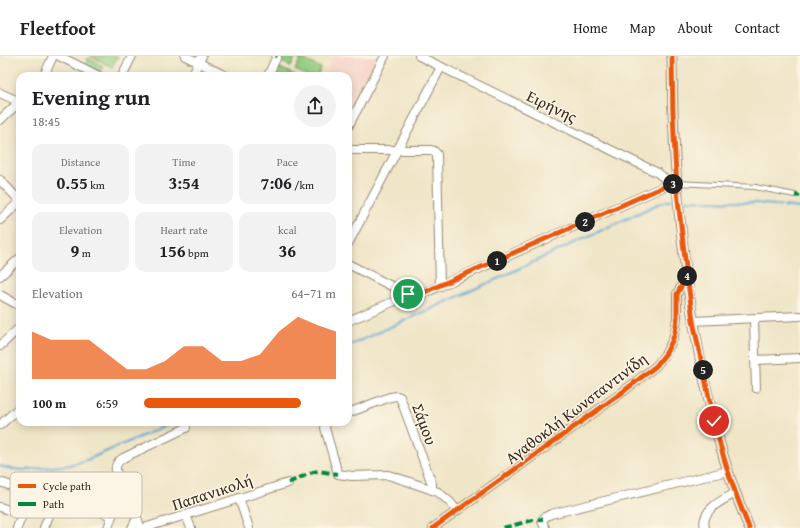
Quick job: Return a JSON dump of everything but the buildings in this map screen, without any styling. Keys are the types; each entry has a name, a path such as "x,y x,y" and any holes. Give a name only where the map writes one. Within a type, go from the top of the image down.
{"street":[{"path":"46,72 53,56"},
{"path":"59,56 91,72"},
{"path":"124,72 132,56"},
{"path":"185,56 200,59 220,72"},
{"path":"270,72 278,56"},
{"path":"352,119 385,56"},
{"name":"Ειρήνης","path":"420,56 658,173 673,184"},
{"path":"672,56 673,129 675,155 673,184 679,211 693,321 714,421 728,471 749,528"},
{"path":"194,72 200,59"},
{"path":"352,236 441,67"},
{"path":"0,93 16,101"},
{"path":"0,120 16,104"},
{"path":"352,150 430,150 437,154 440,286"},
{"path":"0,180 16,197"},
{"path":"352,266 405,293 418,295 673,184"},
{"path":"0,220 16,205"},
{"path":"0,276 16,262"},
{"name":"Αγαθοκλή Κωνσταντινίδη","path":"433,528 643,377 656,366 666,353 672,341 677,318 677,294 687,276"},
{"path":"352,319 400,299 405,293"},
{"path":"0,296 16,304"},
{"path":"693,321 800,316"},
{"path":"754,319 756,388"},
{"path":"0,346 16,331"},
{"path":"756,360 800,358"},
{"name":"Σάμου","path":"352,412 396,396 400,397 432,484 432,490"},
{"path":"0,425 16,411"},
{"path":"325,426 338,474 352,476 388,475 408,481 432,490 445,498 457,511"},
{"path":"116,472 115,469 116,465 120,460 186,428"},
{"path":"545,528 542,521 545,517 551,514 728,471"},
{"path":"0,482 10,486"},
{"name":"Παπανικολή","path":"143,528 288,482"},
{"path":"705,528 704,520 708,512 722,500 736,493"},
{"path":"239,498 249,528"},
{"path":"0,508 10,511"},
{"path":"186,515 191,528"},
{"path":"17,528 21,518"},
{"path":"44,528 48,518"},
{"path":"108,528 111,518"},
{"path":"132,528 138,520 143,528"}],"lane":[{"path":"673,184 755,187 794,195"}],"shaded area":[{"path":"333,56 380,56 352,110 352,72 325,72"}],"green space":[{"path":"90,56 118,56 112,67"},
{"path":"282,56 296,56 291,67 280,61"},
{"path":"88,58 103,66 100,72 97,72 84,66"},
{"path":"301,58 321,68 319,72 299,72 295,70"},
{"path":"276,66 289,72 273,72"}],"waterway":[{"path":"352,344 658,204 671,200"},
{"path":"685,200 757,203 800,208"},
{"path":"0,466 25,470 70,465 89,459 165,426"}],"marked path":[{"path":"795,195 800,196"},
{"path":"288,483 313,472 319,471 338,474"},
{"path":"503,528 533,520 543,519"}],"cycle path":[{"path":"672,56 672,96 676,177 684,258 696,338 724,460 749,528"},
{"path":"433,528 620,394 656,366 666,353 672,341 677,318 677,294 687,276"}],"route":[{"path":"408,294 420,294 440,286 663,187 676,183 693,321 714,421"}]}
